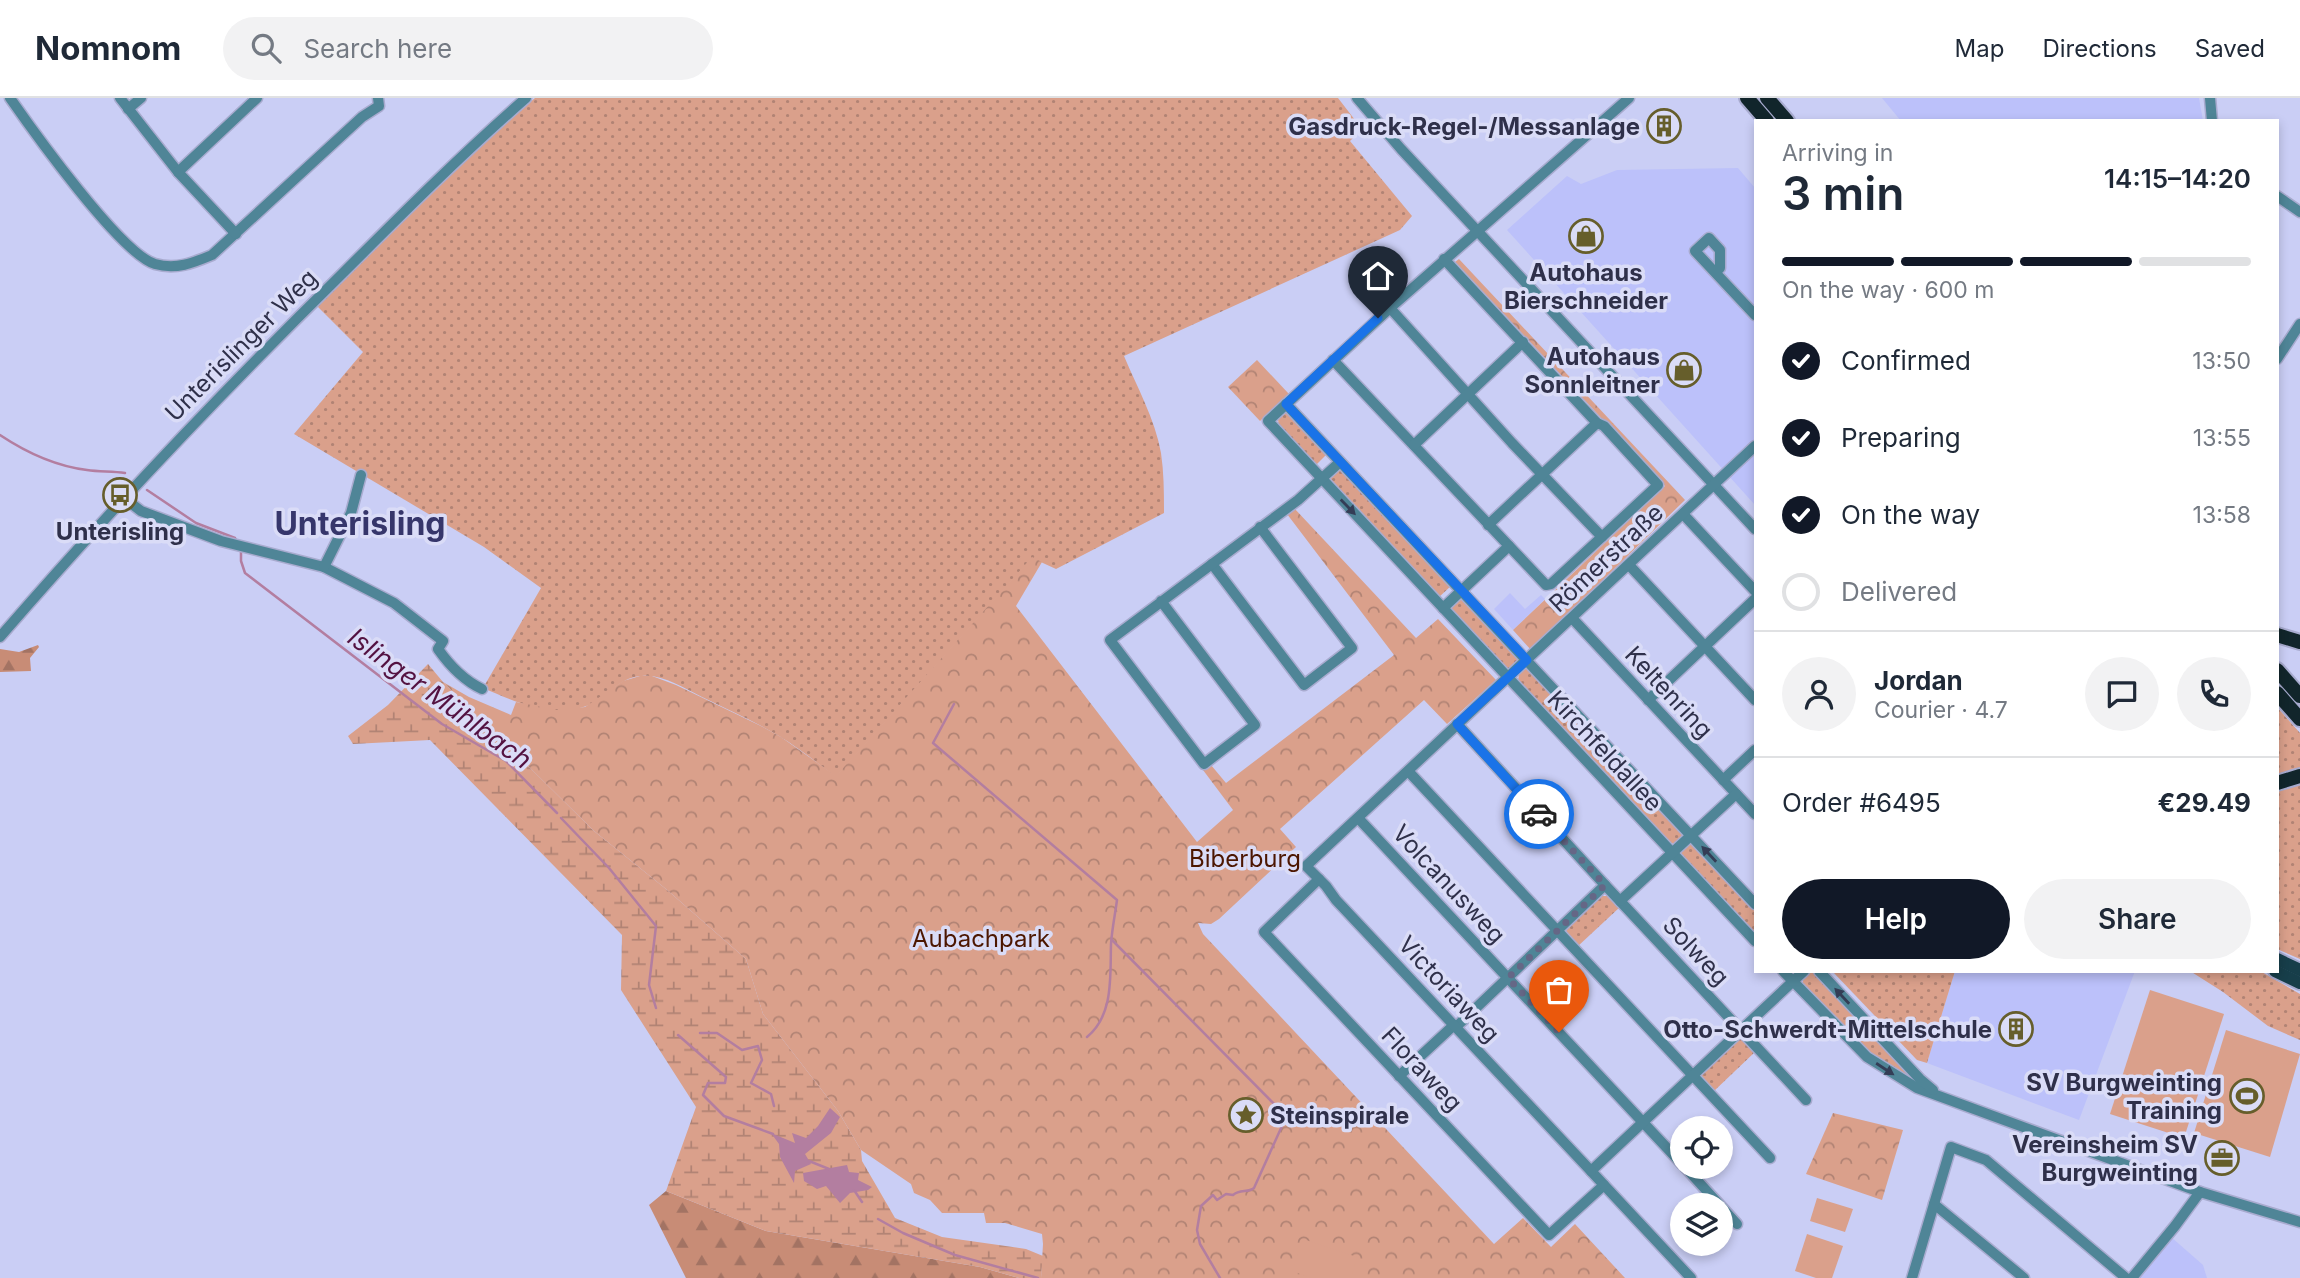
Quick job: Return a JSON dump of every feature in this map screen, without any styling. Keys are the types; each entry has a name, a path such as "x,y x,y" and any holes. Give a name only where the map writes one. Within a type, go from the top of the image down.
{"highway":[{"path":"1747,98 1765,119"},
{"path":"1767,98 1785,119"},
{"path":"2279,636 2300,642"},
{"path":"2279,672 2300,696"},
{"path":"2279,695 2300,719"},
{"path":"2279,782 2300,776"}],"main road":[{"path":"2279,960 2300,970"},
{"path":"2279,973 2300,983"}],"street":[{"path":"10,98 75,185 127,244 146,261 165,267 189,265 212,255 362,117 379,106 378,98"},
{"path":"120,98 178,172 236,234"},
{"path":"128,109 141,98"},
{"path":"178,172 257,98"},
{"name":"Unterislinger Weg","path":"0,637 124,498 266,348 466,151 526,98"},
{"path":"1357,98 1754,528"},
{"path":"1286,404 1444,259 1629,98"},
{"path":"2210,98 2212,119"},
{"path":"2279,197 2300,212"},
{"path":"1333,360 1414,445 1412,447 1546,585 1551,584 1658,485 1604,426 1597,424 1444,259"},
{"path":"1715,272 1754,314"},
{"path":"1390,308 1511,443 1602,537"},
{"path":"2279,356 2300,324"},
{"path":"1414,445 1523,342"},
{"name":"Kirchfeldallee","path":"1754,903 1286,404 1268,421 1754,941"},
{"path":"1488,525 1597,424"},
{"name":"Römerstraße","path":"1527,660 1754,447"},
{"path":"1161,601 1255,725 1203,764 1110,640 1161,601 1212,564 1259,527 1298,500 1339,462"},
{"path":"324,566 351,513 360,475"},
{"path":"124,498 141,511 221,541 324,566 394,603 443,640 438,649 443,656 468,682 482,689"},
{"path":"1683,514 1754,590"},
{"path":"1212,564 1304,685 1352,648 1259,527"},
{"path":"1443,608 1509,546"},
{"path":"1629,565 1754,699"},
{"path":"1648,700 1754,600"},
{"name":"Keltenring","path":"1572,618 1754,813"},
{"path":"1359,819 1527,660"},
{"name":"Solweg","path":"1457,724 1806,1100"},
{"path":"1723,780 1754,751"},
{"path":"1409,772 1770,1158"},
{"path":"1620,901 1736,794"},
{"name":"Victoriaweg","path":"1359,819 1306,866 1691,1278"},
{"name":"Volcanusweg","path":"1359,819 1670,1152"},
{"name":"Floraweg","path":"1319,879 1264,932 1549,1236 1604,1185"},
{"path":"1399,1076 1508,978 1605,885"},
{"path":"1785,973 1867,1057 1917,1088 2200,1192 2300,1222"},
{"path":"1591,1171 1802,973"},
{"path":"1821,973 1920,1079 1942,1097"},
{"path":"1915,1276 1951,1147 1986,1160 2126,1278"},
{"name":"Volcanusweg","path":"1695,1179 1737,1224"},
{"path":"2132,1278 2200,1192"},
{"path":"1934,1204 2024,1278"}],"shaded area":[{"path":"1882,98 2199,98 2203,119 1899,119"},
{"path":"1738,168 1754,187 1754,504 1507,230 1567,176 1581,184 1617,170"},
{"path":"1510,593 1525,609 1541,595 1545,599 1513,630 1494,609"},
{"path":"1954,973 2134,973 2079,1120 1927,1063"},
{"path":"830,1108 840,1117 831,1133 805,1154 811,1164 795,1171 794,1183 780,1157 779,1144 771,1133 795,1143 792,1133 806,1138"},
{"path":"847,1165 849,1172 859,1173 858,1180 872,1187 850,1193 840,1203 826,1186 817,1189 804,1181 803,1173"},
{"path":"2171,1237 2203,1265 2207,1278 2138,1278"}],"green space":[{"path":"535,98 1338,98 1362,129 1350,141 1412,216 1400,230 1124,356 1158,440 1163,468 1164,513 1056,569 1032,558 836,777 770,731 658,677 628,679 596,701 568,710 539,708 483,688 541,588 484,547 294,434 363,352 316,305 475,151"},
{"path":"1459,259 1685,500 1531,650 1513,630 1665,486 1455,262"},
{"path":"1257,360 1289,394 1260,421 1228,387"},
{"path":"1285,413 1328,453 1314,467 1279,427 1278,419"},
{"path":"1342,469 1452,585 1438,598 1330,482 1331,475"},
{"name":"Aubachpark","path":"1294,508 1416,638 1438,619 1496,680 1447,724 1424,700 1280,829 1296,847 1219,919 1211,924 1198,923 1203,934 1494,1244 1523,1218 1551,1247 1575,1224 1625,1278 1041,1278 1042,1234 1005,1223 986,1223 984,1213 942,1213 930,1200 914,1193 911,1184 861,1150 838,1111 763,1014 746,959 594,831 443,682 469,697 511,715 516,702 557,710 585,707 623,681 652,676 761,726 836,776 1032,557 1042,562 1016,606 1197,842 1233,810 1203,770 1211,765 1226,783 1394,655 1287,514"},
{"path":"1460,598 1519,659 1510,670 1507,670 1451,610 1452,605"},
{"path":"38,645 30,658 31,671 0,672 0,649 19,652"},
{"path":"428,664 594,831 746,959 763,1014 838,1111 861,1150 862,1161 895,1218 942,1237 1026,1249 1043,1256 1041,1278 1019,1278 980,1267 766,1231 666,1191 696,1107 621,990 622,935 430,740 353,744 348,736 388,705"},
{"path":"1527,668 1682,833 1676,843 1668,844 1518,682 1519,673"},
{"path":"2279,709 2300,733 2300,771 2279,775"},
{"path":"2300,784 2300,959 2279,950 2279,790"},
{"path":"1687,843 1692,843 1754,908 1754,936 1680,857 1681,849"},
{"path":"1602,896 1609,896 1620,907 1577,947 1567,936 1566,929"},
{"path":"1815,973 1916,1080 1916,1084 1873,1058 1803,987 1803,978"},
{"path":"1834,973 1954,973 1927,1063 1917,1060"},
{"path":"2193,973 2263,973 2300,994 2300,1040 2268,1026"},
{"path":"2150,990 2224,1014 2184,1138 2110,1114"},
{"name":"SV Burgweinting Training","path":"2226,1030 2300,1054 2270,1157 2194,1133"},
{"path":"1739,1038 1744,1038 1756,1051 1713,1092 1700,1078 1701,1073"},
{"path":"1833,1113 1903,1130 1882,1200 1806,1174"},
{"path":"666,1191 766,1231 980,1267 1019,1278 686,1278 649,1205"},
{"path":"1817,1198 1853,1209 1845,1232 1810,1221"},
{"path":"1807,1234 1843,1246 1832,1278 1816,1278 1795,1271"},
{"path":"1303,1239 1357,1257 1351,1278 1312,1278 1292,1271"}],"waterway":[{"name":"Islinger Mühlbach","path":"0,435 53,462 92,471 125,473"},
{"name":"Islinger Mühlbach","path":"147,490 196,523 235,538 237,542"},
{"name":"Islinger Mühlbach","path":"241,552 245,573 442,724 506,761 557,813"},
{"path":"954,704 933,743 1117,900 1111,938 1109,994 1102,1018 1087,1037"},
{"name":"Islinger Mühlbach","path":"561,818 609,868 656,926 649,985 656,1008"},
{"path":"1112,940 1285,1115"},
{"path":"700,1033 717,1033 742,1050 758,1046 762,1060 751,1083 771,1094 774,1106"},
{"name":"Islinger Mühlbach","path":"678,1035 726,1077 725,1083 708,1083 703,1095 724,1116 773,1134"},
{"path":"1220,1278 1200,1244 1197,1230 1201,1206 1213,1195 1217,1200 1226,1194 1233,1195 1254,1188 1282,1126"},
{"name":"Islinger Mühlbach","path":"809,1161 829,1169"},
{"name":"Islinger Mühlbach","path":"854,1190 862,1202"},
{"name":"Islinger Mühlbach","path":"878,1219 955,1255 1038,1278"}],"way so far":[{"path":"1539,814 1605,885 1508,978 1559,1032"}],"place":[{"name":"Gasdruck-Regel-/Messanlage","path":"1664,126"},
{"name":"Autohaus Bierschneider","path":"1586,236"},
{"name":"Autohaus Sonnleitner","path":"1684,370"},
{"name":"Unterisling","path":"120,495"},
{"name":"Otto-Schwerdt-Mittelschule","path":"2016,1029"},
{"name":"SV Burgweinting Training","path":"2247,1096"},
{"name":"Steinspirale","path":"1246,1115"},
{"name":"Vereinsheim SV Burgweinting","path":"2222,1158"}],"district":[{"name":"Unterisling","path":"360,523"}],"route":[{"path":"1378,318 1286,404 1527,660 1457,724 1539,814"}],"park label":[{"name":"Biberburg","path":"1245,858"}]}
